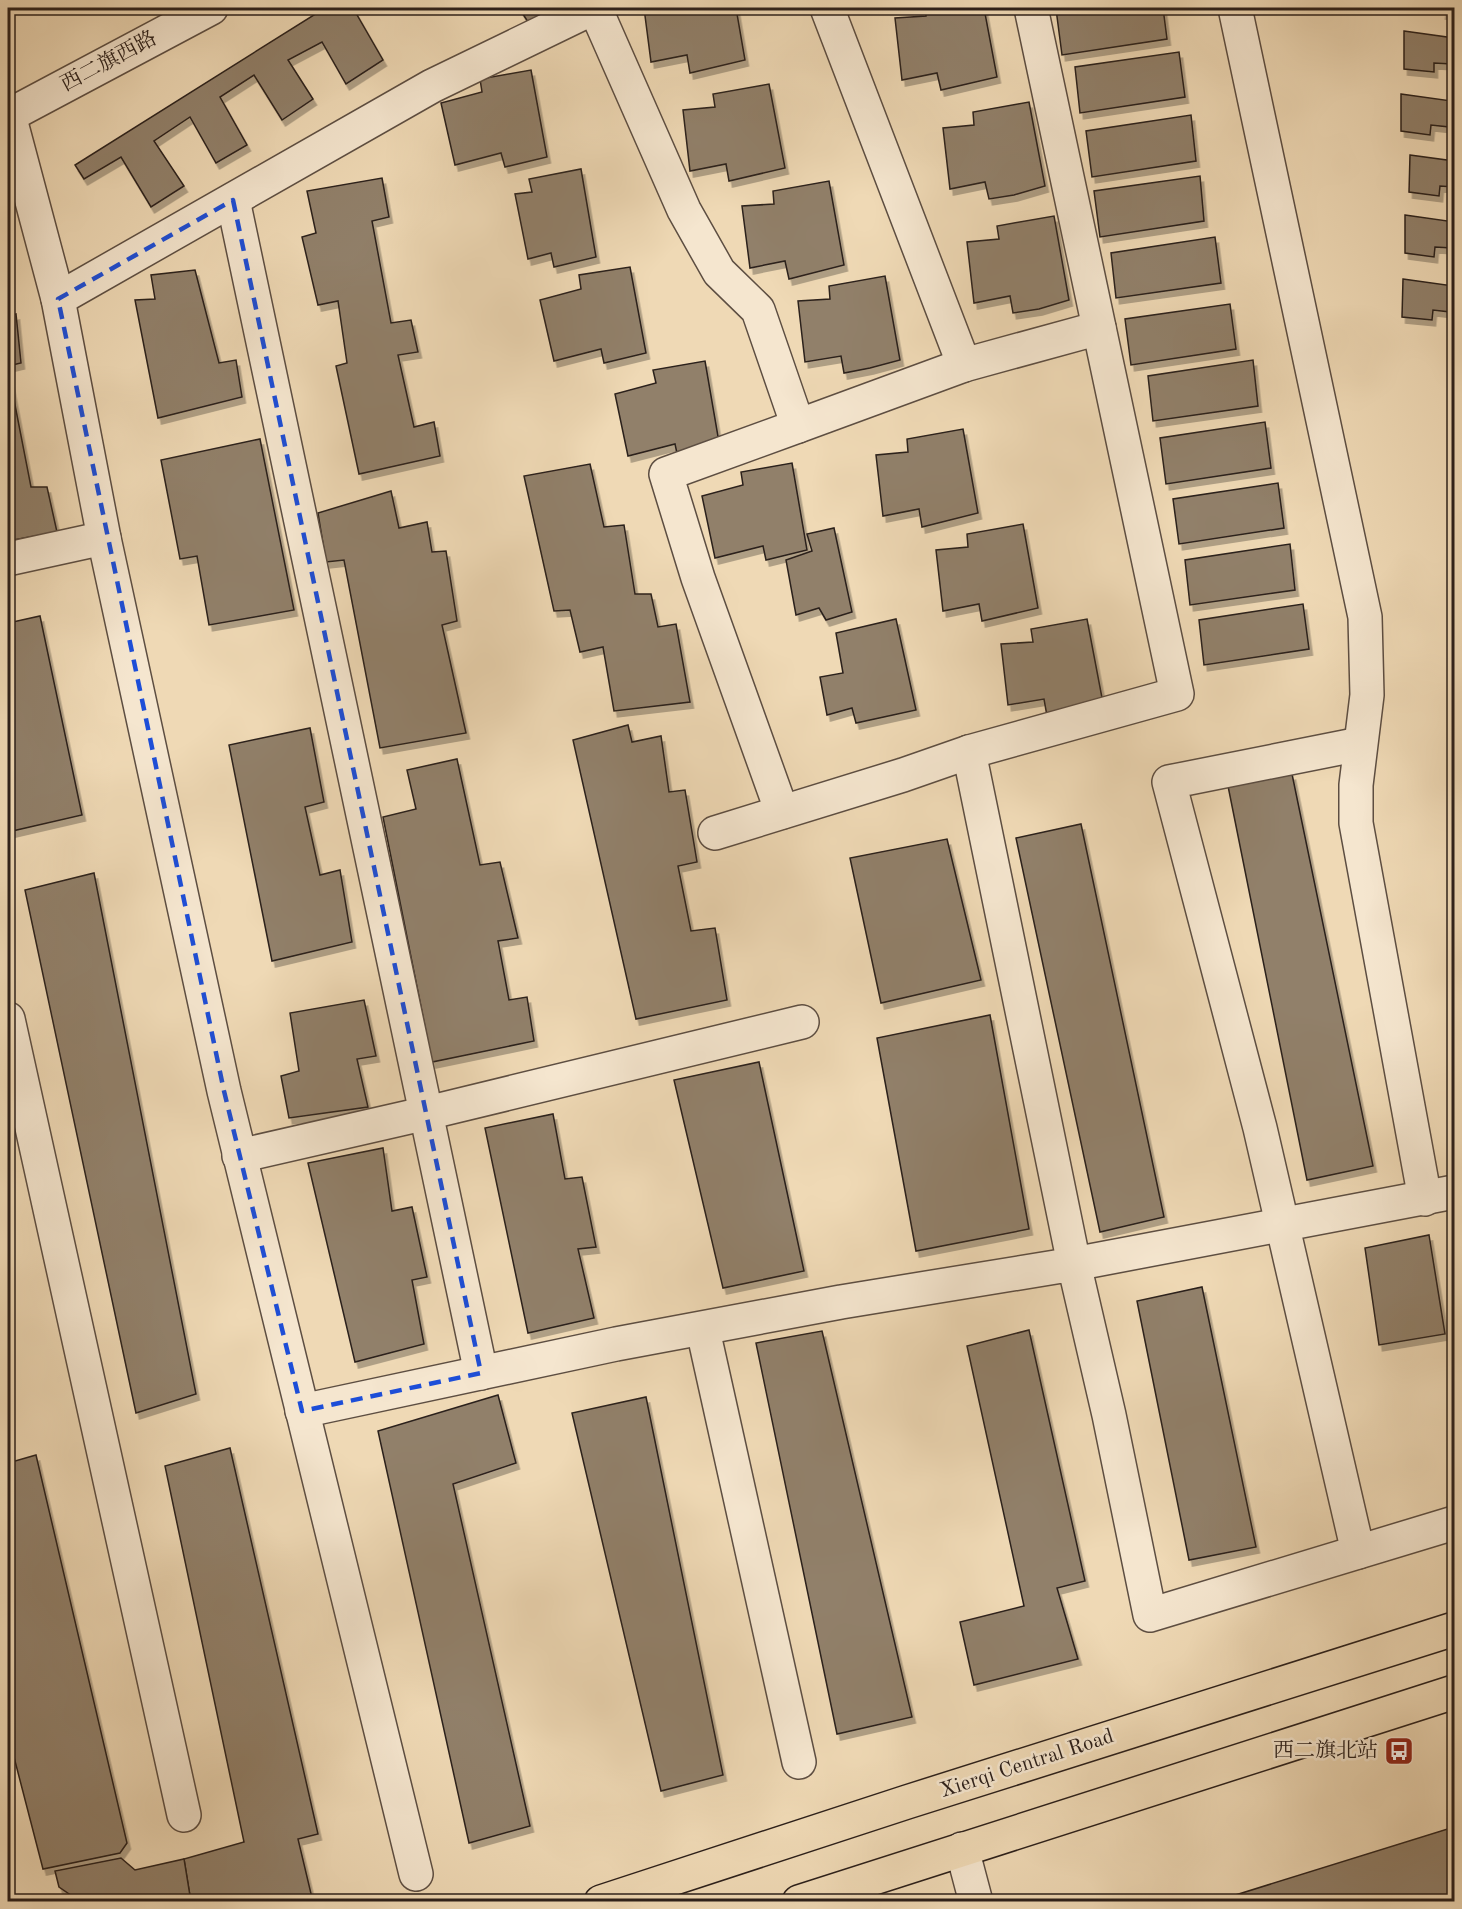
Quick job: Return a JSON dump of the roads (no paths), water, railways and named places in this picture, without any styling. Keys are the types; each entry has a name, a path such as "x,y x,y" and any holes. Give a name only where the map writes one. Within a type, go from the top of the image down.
{"main road":[{"name":"Xierqi Central Road","path":"601,1902 907,1802 1455,1629"},
{"path":"799,1902 1455,1692"}],"street":[{"name":"西二旗西路","path":"8,115 170,17 210,8"},
{"path":"58,299 432,86 594,8 684,210 719,272 758,310 798,426"},
{"path":"827,8 964,365"},
{"path":"715,833 903,775 969,752 1177,694 1031,8"},
{"path":"302,1412 616,1344 841,1302 1074,1264 1440,1195 1356,823 1356,785 1366,694 1365,617 1235,8"},
{"path":"8,115 58,299 104,538 239,1156 416,1874"},
{"path":"233,200 482,1373"},
{"path":"782,812 698,578 666,474 964,365 1100,328"},
{"path":"8,559 104,538"},
{"path":"1358,1552 1260,1128 1169,782 1360,744"},
{"path":"969,752 1074,1264 1109,1415 1150,1615 1455,1523"},
{"path":"8,1019 184,1815"},
{"path":"239,1156 802,1022"},
{"path":"703,1329 799,1762"},
{"path":"962,1850 976,1902"}],"place":[{"name":"西二旗北站","path":"1399,1751"}]}
